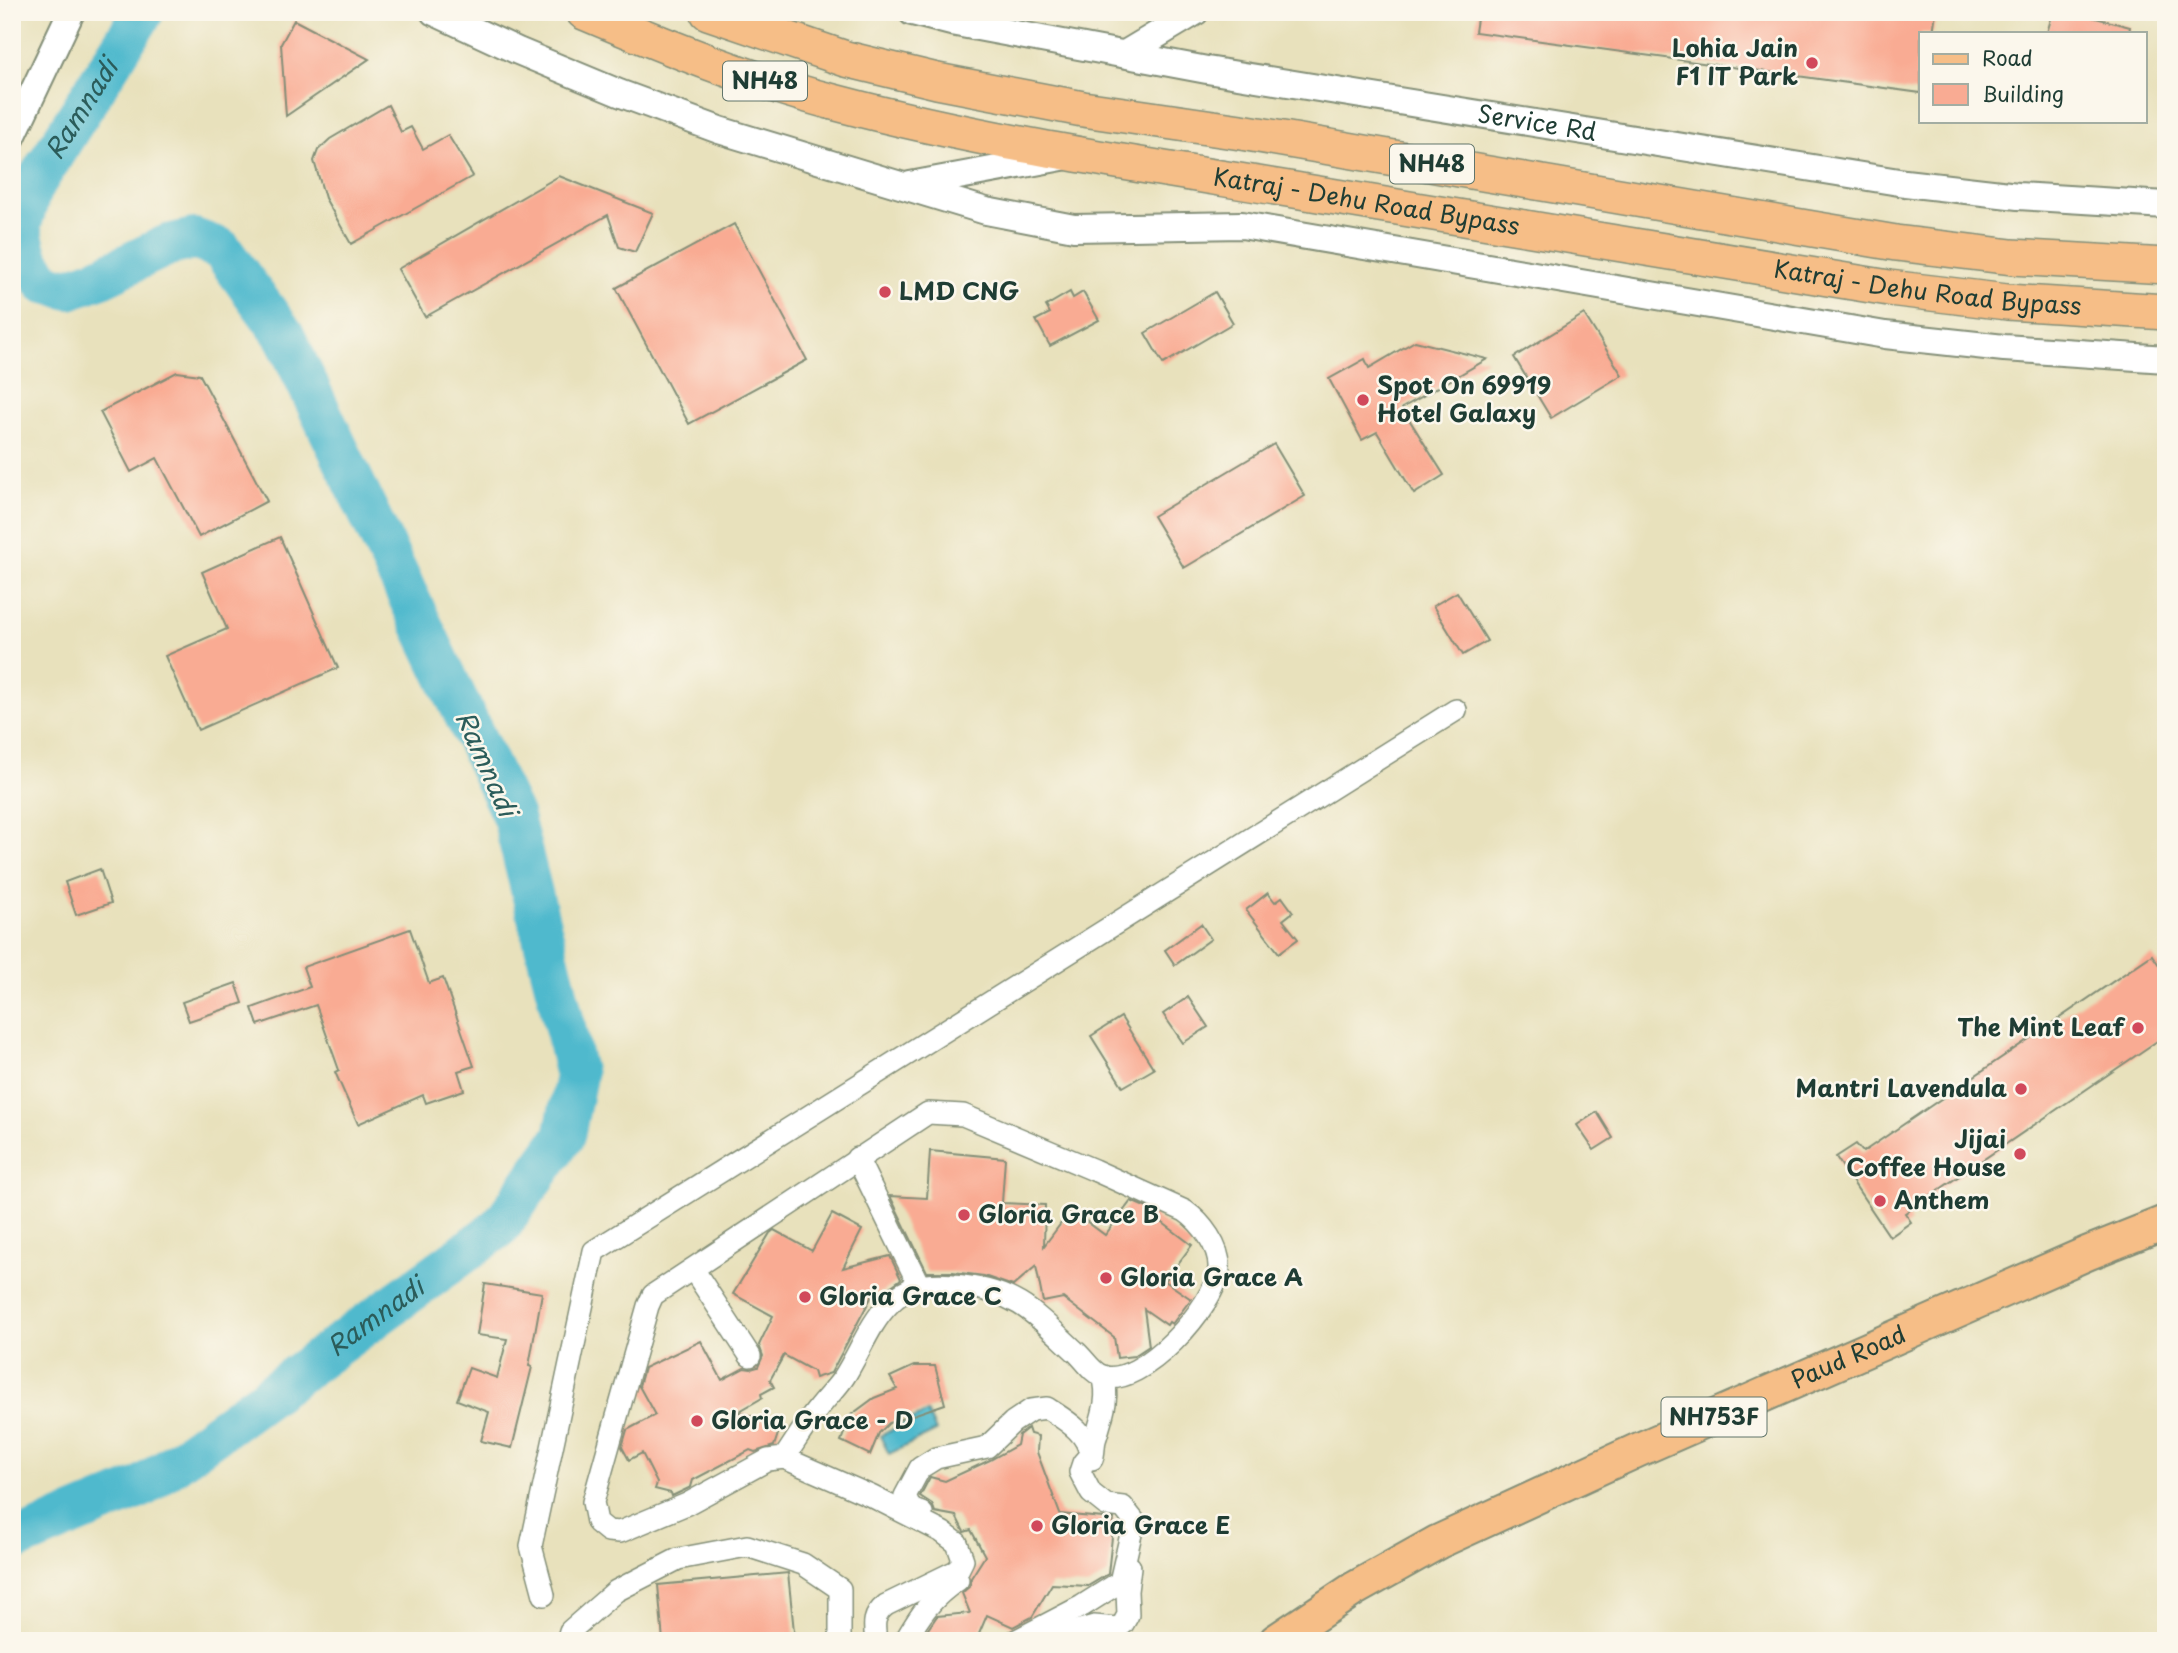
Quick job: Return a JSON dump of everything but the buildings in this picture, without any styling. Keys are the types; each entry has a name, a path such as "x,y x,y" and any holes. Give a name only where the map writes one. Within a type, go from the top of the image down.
{"highway":[{"name":"Katraj - Dehu Road Bypass","path":"584,12 727,68 833,102 927,126 1075,154 1889,288 2007,302 2166,312"},
{"name":"Katraj - Dehu Road Bypass","path":"708,12 846,59 937,81 1083,109 1241,132 1896,243 2012,257 2166,266"}],"main road":[{"name":"Paud Road","path":"1276,1641 1354,1588 1438,1542 1638,1450 2088,1253 2166,1222"}],"street":[{"path":"12,136 71,12"},
{"path":"434,12 518,51 669,112 804,158 986,211 1074,228 1242,225 1885,335 2004,348 2166,359"},
{"name":"Service Rd","path":"912,12 951,22 1207,70 1905,183 2018,196 2166,205"},
{"path":"1125,54 1195,12"},
{"path":"905,186 1075,154"},
{"path":"544,1595 531,1546 594,1251 1456,710"},
{"path":"784,1458 840,1383 887,1305 901,1294 938,1284 984,1288 1010,1297 1030,1309 1093,1370 1103,1376 1116,1377 1134,1370 1159,1354 1193,1322 1213,1292 1219,1273 1220,1257 1198,1220 1185,1211 963,1115 928,1113 653,1295 593,1502 597,1522 608,1531 620,1532 687,1504 768,1460 784,1458 871,1496 942,1532 957,1543 963,1560 958,1570 877,1612 874,1621 876,1641"},
{"path":"857,1158 919,1287"},
{"path":"693,1269 750,1356"},
{"path":"1022,1641 1046,1640 1094,1626 1117,1628 1128,1615 1127,1591 1139,1520 1126,1503 1098,1493 1087,1471 1094,1454 1094,1440 1106,1399 1103,1376"},
{"path":"905,1641 923,1611 944,1589 966,1574 973,1561 966,1541 949,1526 911,1509 905,1496 920,1468 936,1458 987,1447 1013,1422 1031,1410 1047,1408 1079,1430 1089,1445 1090,1455 1083,1462 1080,1472 1091,1493 1106,1505 1123,1507 1135,1521 1120,1583 1015,1641"},
{"path":"567,1641 569,1631 616,1591 678,1559 747,1546 803,1564 840,1589 840,1641"}],"water":[{"path":"927,1412 936,1431 889,1454 880,1436"}],"waterway":[{"name":"Ramnadi","path":"12,1542 142,1487 500,1227 564,1136 576,1076 513,817 284,335 221,249 194,239 168,245 99,278 69,289 45,283 28,259 20,228 31,190 143,12"}],"place":[{"name":"Lohia Jain F1 IT Park","path":"1812,63"},
{"name":"LMD CNG","path":"885,292"},
{"name":"Spot On 69919 Hotel Galaxy","path":"1363,400"},
{"name":"The Mint Leaf","path":"2138,1028"},
{"name":"Mantri Lavendula","path":"2021,1089"},
{"name":"Jijai Coffee House","path":"2020,1154"},
{"name":"Anthem","path":"1880,1201"},
{"name":"Gloria Grace B","path":"964,1215"},
{"name":"Gloria Grace A","path":"1106,1278"},
{"name":"Gloria Grace C","path":"805,1297"},
{"name":"Gloria Grace - D","path":"697,1421"},
{"name":"Gloria Grace E","path":"1037,1526"}]}
